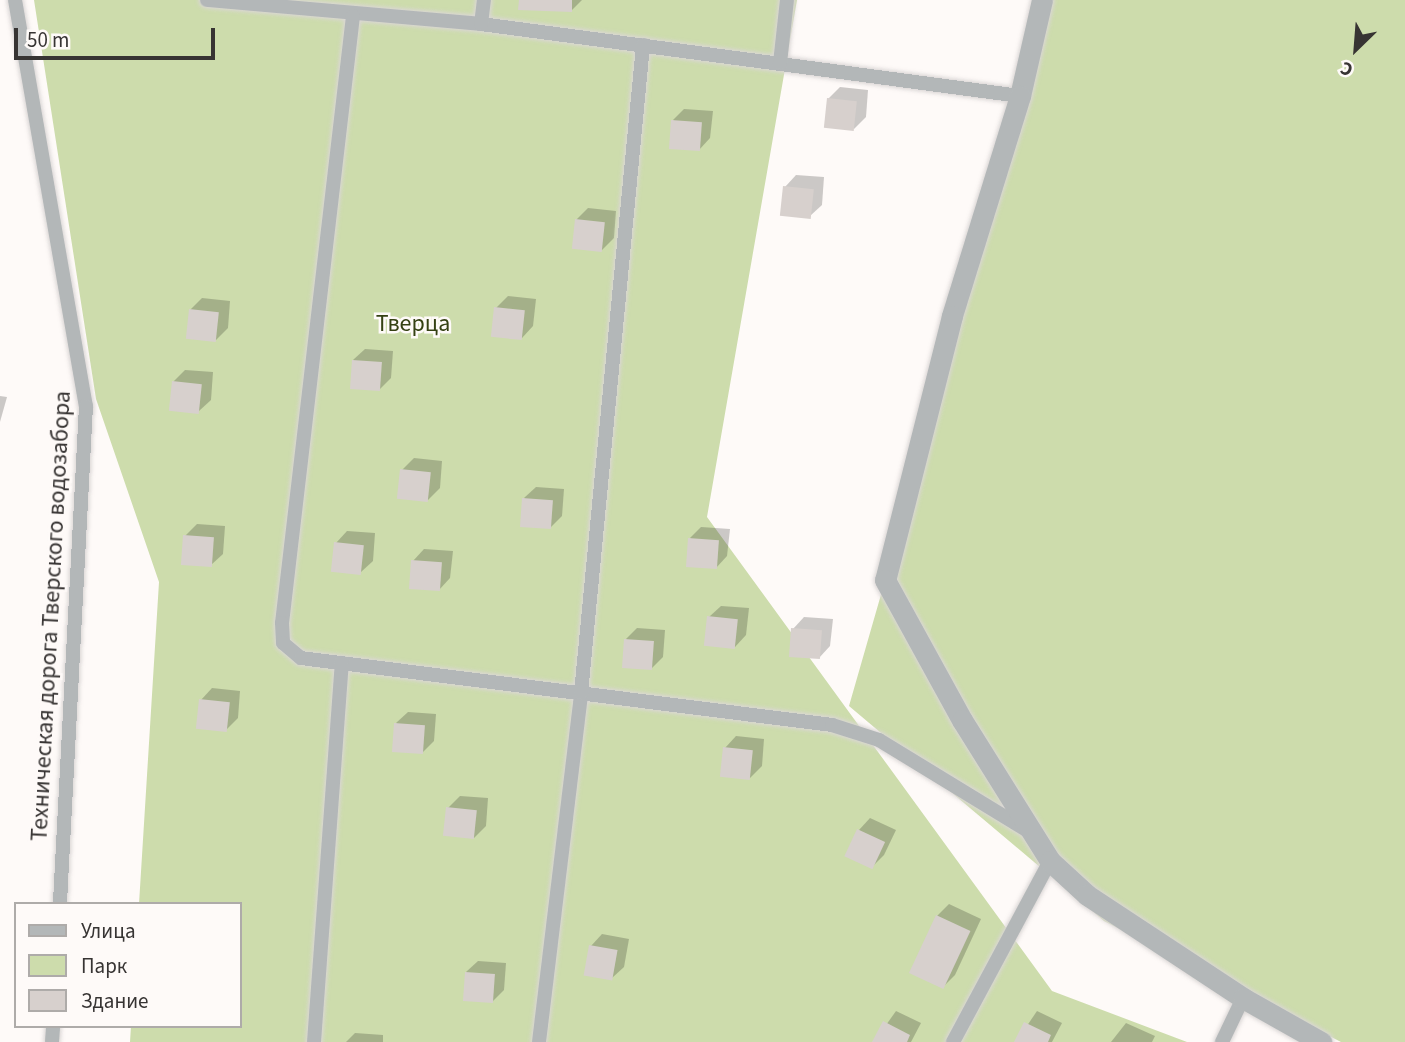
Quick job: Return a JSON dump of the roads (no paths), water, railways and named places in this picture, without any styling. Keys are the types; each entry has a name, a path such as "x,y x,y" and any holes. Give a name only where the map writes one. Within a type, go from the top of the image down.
{"street":[{"path":"1042,0 1020,96 952,316 885,580 962,720 1050,861 1087,895 1243,998 1321,1042"}],"lane":[{"name":"Техническая дорога Тверского водозабора","path":"15,0 86,406 60,902"},
{"path":"207,0 353,16 481,24 1020,96"},
{"path":"481,24 484,0"},
{"path":"780,63 786,0"},
{"path":"353,16 282,623 284,643 292,652 342,663 832,725 879,740 1034,835"},
{"path":"539,1042 581,693 643,45"},
{"path":"314,1042 342,663"},
{"path":"953,1042 1050,861"},
{"path":"1222,1042 1243,998"}],"park label":[{"name":"Тверца","path":"413,324"}]}
